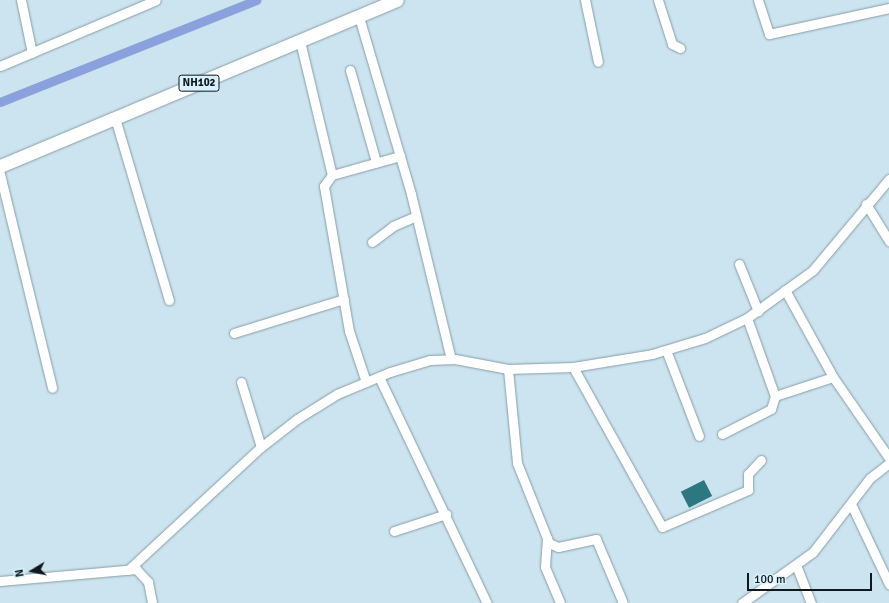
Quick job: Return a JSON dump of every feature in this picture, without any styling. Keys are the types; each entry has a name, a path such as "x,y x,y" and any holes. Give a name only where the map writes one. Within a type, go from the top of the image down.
{"highway":[{"name":"NH102","path":"0,166 359,17 395,0"}],"street":[{"path":"21,0 32,53"},
{"path":"0,66 156,0"},
{"path":"585,0 598,62"},
{"path":"658,0 672,44 680,48"},
{"path":"758,0 771,34 889,8"},
{"path":"359,17 400,156 451,359"},
{"path":"300,41 332,175"},
{"path":"350,70 376,162"},
{"path":"115,118 169,300"},
{"path":"366,382 354,350 324,201 324,186 332,175 400,156"},
{"path":"0,174 52,388"},
{"path":"128,570 261,447 317,406 366,382 418,362 451,359 508,369 573,367 666,350 705,338 747,318 758,311 820,262 866,204 889,179"},
{"path":"866,204 889,241"},
{"path":"372,242 393,226 416,216"},
{"path":"739,264 758,311"},
{"path":"785,290 833,378 889,458"},
{"path":"234,333 344,298"},
{"path":"722,434 772,409 775,396 747,318"},
{"path":"666,350 699,436"},
{"path":"573,367 662,527 748,490 748,474 761,460"},
{"path":"508,369 517,463 547,538 551,546 558,548 596,539 623,603"},
{"path":"379,377 446,514 487,603"},
{"path":"775,396 833,378"},
{"path":"241,382 261,447"},
{"path":"742,603 813,552 870,478 889,463"},
{"path":"851,504 889,584"},
{"path":"394,531 446,514"},
{"path":"547,538 545,567 560,603"},
{"path":"796,565 811,603"},
{"path":"0,581 128,570 143,574 152,603"}],"building":[{"path":"704,480 712,496 689,508 681,492"}],"waterway":[{"path":"0,102 256,0"}]}
